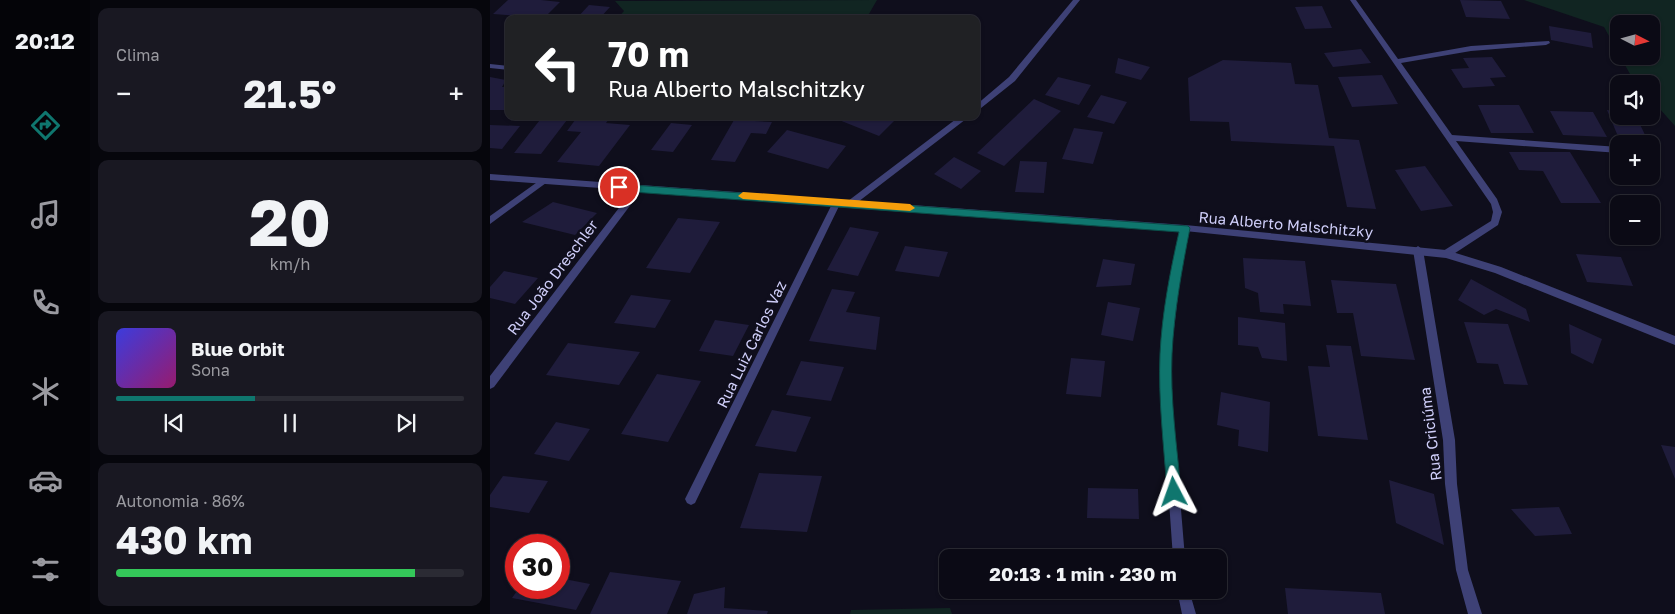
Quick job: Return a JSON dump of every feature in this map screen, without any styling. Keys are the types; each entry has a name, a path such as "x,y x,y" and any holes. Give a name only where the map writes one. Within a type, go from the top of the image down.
{"street":[{"path":"980,106 1012,79 1077,0"},
{"path":"1353,0 1494,201 1498,216 1495,223 1446,254"},
{"path":"1397,62 1440,52 1484,46 1546,43"},
{"path":"490,66 505,68"},
{"path":"851,203 961,120"},
{"path":"1451,138 1610,149"},
{"name":"Rua Alberto Malschitzky","path":"490,177 1185,228 1418,250 1446,254 1498,270 1675,341"},
{"path":"490,221 543,181"},
{"name":"Rua João Dreschler","path":"490,384 638,188"},
{"name":"Rua Luiz Carlos Vaz","path":"691,499 837,202"},
{"path":"1178,549 1166,388 1166,353 1176,271 1185,228"},
{"name":"Rua Criciúma","path":"1418,250 1449,440 1451,484 1462,570 1474,614"},
{"path":"1185,599 1189,614"}],"green space":[{"path":"877,0 868,15 620,15 624,11 615,1"},
{"path":"1524,0 1675,0 1675,126 1660,109 1660,75 1631,75 1625,65 1660,65 1660,15 1610,15 1610,38 1604,27"},
{"path":"950,608 952,614 850,614 851,610"}],"building":[{"path":"508,0 560,2 547,15 493,14"},
{"path":"1460,0 1501,1 1510,19 1466,17"},
{"path":"589,5 610,7 603,15 580,15"},
{"path":"1322,6 1332,28 1305,29 1295,7"},
{"path":"1549,26 1591,33 1593,48 1551,40"},
{"path":"1361,49 1371,63 1333,67 1324,53"},
{"path":"1492,57 1506,77 1490,78 1495,86 1463,88 1451,69 1469,68 1463,58"},
{"path":"1118,58 1150,67 1141,80 1115,73"},
{"path":"1223,60 1291,63 1295,84 1318,85 1329,138 1359,140 1376,209 1347,207 1334,146 1231,141 1229,122 1190,121 1188,78"},
{"path":"1382,75 1398,104 1352,107 1338,77"},
{"path":"490,77 505,80 502,87 505,87 505,110 490,110"},
{"path":"1058,77 1091,85 1079,105 1045,95"},
{"path":"1101,95 1127,102 1114,124 1087,117"},
{"path":"1034,99 1061,111 1004,166 977,153"},
{"path":"1478,105 1519,105 1534,133 1491,133"},
{"path":"1550,111 1593,112 1607,137 1563,135"},
{"path":"540,120 567,120 541,154 514,153"},
{"path":"575,120 608,120 606,123 630,125 599,166 557,162 581,132 567,131"},
{"path":"734,120 772,122 766,134 751,133 735,162 711,160"},
{"path":"839,120 895,120 879,136"},
{"path":"671,123 692,125 673,152 651,150"},
{"path":"490,125 520,126 502,149 490,148"},
{"path":"1613,125 1640,125 1645,135 1627,135 1617,134"},
{"path":"1074,128 1103,132 1093,164 1062,159"},
{"path":"787,130 846,146 828,169 767,152"},
{"path":"1509,152 1570,152 1601,203 1561,203 1543,171 1519,170"},
{"path":"954,157 981,171 961,189 934,174"},
{"path":"1020,161 1047,162 1044,193 1015,192"},
{"path":"1425,166 1453,206 1421,211 1395,170"},
{"path":"553,202 597,213 575,235 522,222"},
{"path":"678,218 720,222 690,273 646,268"},
{"path":"850,227 879,232 858,276 827,270"},
{"path":"905,246 948,252 939,277 895,271"},
{"path":"1576,254 1621,257 1633,286 1587,282"},
{"path":"1243,258 1305,261 1311,306 1283,304 1284,314 1260,312 1258,293 1245,288"},
{"path":"1103,259 1135,264 1131,285 1096,287"},
{"path":"504,271 538,278 515,304 490,298 490,287"},
{"path":"1471,279 1526,309 1530,322 1496,309 1484,315 1458,300"},
{"path":"1331,280 1396,284 1415,360 1361,356 1353,313 1337,313"},
{"path":"832,289 855,292 846,312 880,317 876,350 809,341"},
{"path":"631,295 671,300 655,328 614,323"},
{"path":"1108,302 1140,308 1133,341 1101,335"},
{"path":"1238,317 1285,323 1287,361 1262,358 1258,347 1238,345"},
{"path":"715,320 749,325 733,356 699,351"},
{"path":"1464,322 1508,324 1528,385 1504,384 1498,364 1477,363"},
{"path":"1569,324 1602,339 1593,364 1571,353"},
{"path":"568,343 640,352 619,385 546,375"},
{"path":"1326,345 1351,346 1368,440 1318,436 1308,366 1330,367"},
{"path":"1071,358 1105,361 1101,397 1066,394"},
{"path":"801,361 844,367 831,401 786,395"},
{"path":"657,374 701,381 668,442 621,434"},
{"path":"1221,392 1270,402 1268,452 1238,446 1239,430 1217,425"},
{"path":"772,410 811,417 796,452 755,446"},
{"path":"556,422 590,429 569,461 534,454"},
{"path":"1661,445 1675,447 1675,479"},
{"path":"759,473 822,476 807,532 740,528"},
{"path":"503,476 548,481 529,513 490,507 490,495"},
{"path":"1389,480 1434,494 1444,545 1396,523"},
{"path":"1088,488 1138,489 1139,519 1087,518"},
{"path":"1559,507 1572,534 1535,536 1511,509"},
{"path":"610,572 681,581 667,614 590,614"},
{"path":"570,580 590,584 576,610 517,599 570,599"},
{"path":"725,587 724,608 768,611 767,614 687,614 694,594"},
{"path":"1285,588 1381,593 1385,614 1288,614"}],"slow traffic":[{"path":"743,196 910,208"}],"route":[{"path":"619,187 1185,228 1176,271 1166,353 1166,388 1174,492"}]}
